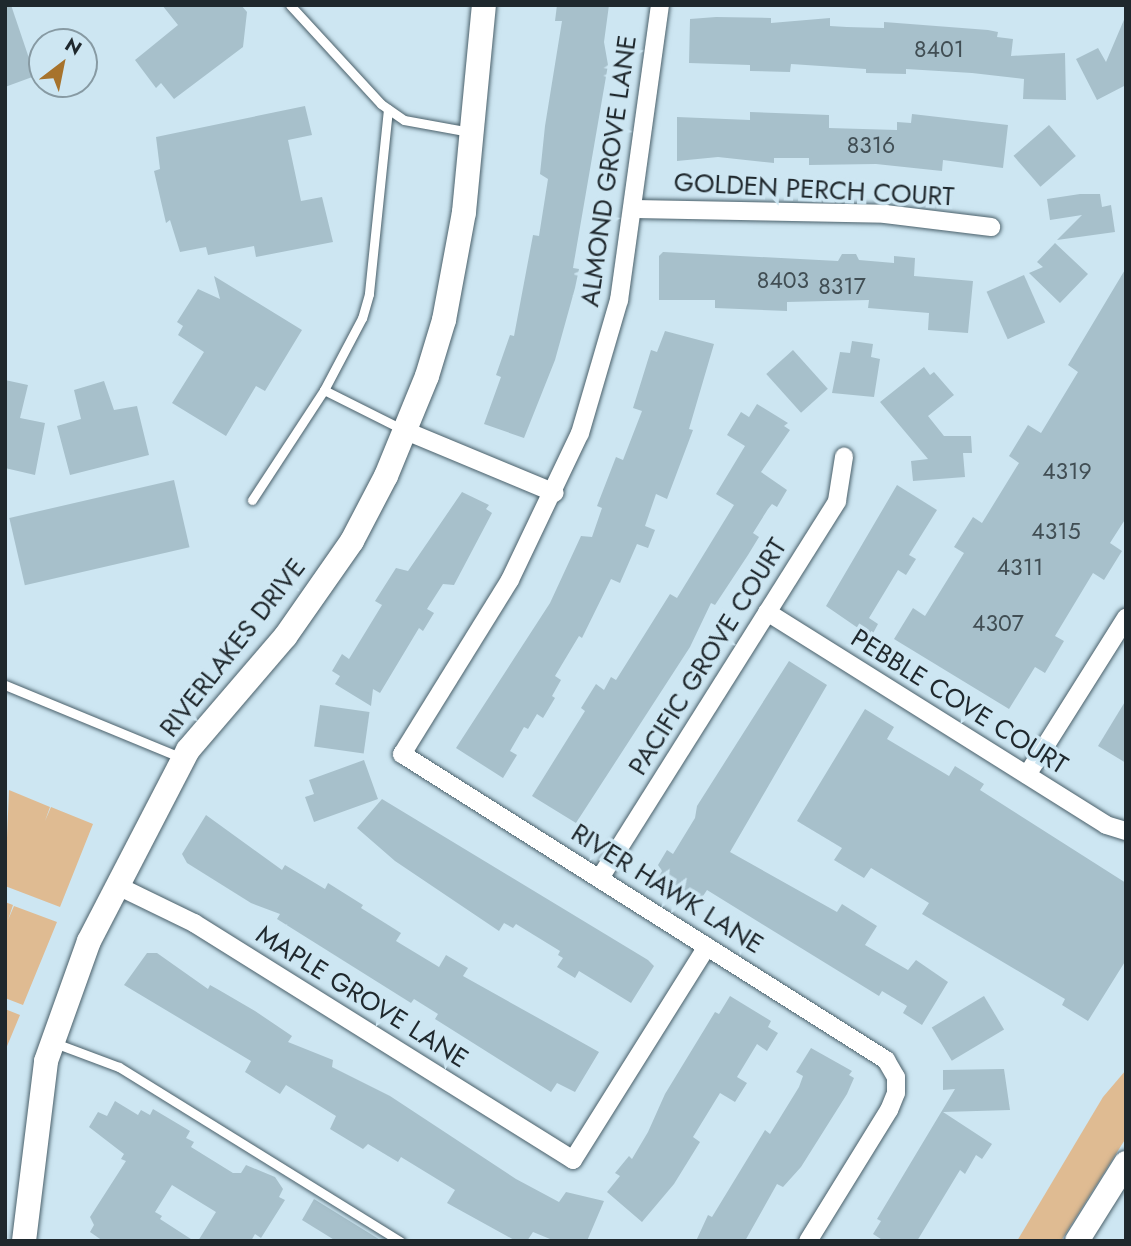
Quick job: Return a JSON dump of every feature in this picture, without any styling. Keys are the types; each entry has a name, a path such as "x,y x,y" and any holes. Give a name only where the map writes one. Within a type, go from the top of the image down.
{"main road":[{"name":"RIVERLAKES DRIVE","path":"24,1241 47,1061 89,942 183,758 320,590 352,541 407,431 427,376 454,274 472,132 484,5"},
{"path":"1077,1241 1126,1163"}],"street":[{"name":"ALMOND GROVE LANE","path":"402,754 510,580 555,493 602,367 635,209 660,5"},
{"name":"GOLDEN PERCH COURT","path":"635,209 885,214 991,227"},
{"path":"407,431 555,493"},
{"name":"PACIFIC GROVE COURT","path":"600,878 837,501 844,457"},
{"name":"PEBBLE COVE COURT","path":"767,612 1106,825 1126,831"},
{"path":"1027,775 1126,618"},
{"name":"RIVER HAWK LANE","path":"402,754 868,1046 886,1060 896,1077 889,1110 808,1241"},
{"name":"MAPLE GROVE LANE","path":"118,886 194,923 573,1160 707,946"}],"lane":[{"path":"290,5 388,109 424,126 472,132"},
{"path":"252,500 324,390 362,318 369,294 388,109"},
{"path":"324,390 407,431"},
{"path":"5,685 183,758"},
{"path":"53,1043 119,1067 400,1241"}],"shaded area":[{"path":"9,790 50,807 45,821 51,807 93,824 60,907 5,886"},
{"path":"5,902 13,905 8,920 14,906 57,922 23,1005 5,998"},
{"path":"5,1009 20,1015 5,1051"},
{"path":"1126,1070 1126,1138 1061,1241 1017,1241 1103,1097"}],"building":[{"path":"5,5 11,5 28,55 28,79 5,87"},
{"path":"162,5 241,5 247,12 243,47 174,99 161,83 156,88 135,60 178,25"},
{"path":"557,5 609,5 604,42 608,65 573,268 579,269 575,288 555,360 524,438 484,424 501,377 496,375 510,335 514,336 533,235 539,236 548,179 540,174 545,126 562,21 555,21"},
{"path":"1126,15 1126,85 1097,100 1076,59 1098,48 1106,62"},
{"path":"771,18 771,23 830,18 830,26 884,28 884,22 998,32 997,37 1013,39 1011,56 1065,53 1066,100 1023,99 1024,79 972,73 906,69 906,74 866,73 866,69 791,64 790,72 750,71 750,65 689,63 690,19"},
{"path":"305,106 312,135 288,140 301,201 322,197 333,242 256,257 254,246 208,255 206,247 180,252 170,220 166,223 154,171 160,169 156,137"},
{"path":"750,112 829,115 829,128 897,130 897,122 911,123 912,114 1008,125 1003,168 943,160 942,171 876,164 809,165 809,158 774,158 774,163 718,157 677,161 677,117 750,120"},
{"path":"1049,125 1076,156 1040,187 1014,156"},
{"path":"1100,194 1102,207 1111,205 1115,232 1057,240 1082,215 1050,220 1047,199"},
{"path":"1055,243 1088,274 1060,303 1029,273 1043,267 1037,262"},
{"path":"663,252 838,261 842,254 856,254 859,260 894,263 894,256 915,258 914,276 973,281 968,333 928,330 929,313 868,308 869,300 787,302 787,311 715,308 715,300 659,300 659,256"},
{"path":"1126,268 1126,518 1110,543 1122,551 1104,580 1093,573 1055,636 1064,641 1045,673 1035,667 1009,709 894,639 913,608 925,616 964,553 954,547 973,517 982,523 1019,463 1009,456 1028,425 1041,433 1078,372 1068,365"},
{"path":"1024,275 1045,323 1008,339 987,292"},
{"path":"214,276 302,330 265,391 256,386 226,436 172,403 204,352 178,335 183,326 177,322 198,289 220,299"},
{"path":"665,331 714,344 689,429 693,430 667,499 656,494 645,526 655,530 648,548 637,544 620,583 611,579 582,638 579,636 555,676 561,680 552,696 555,698 543,718 537,714 528,729 524,727 510,751 517,755 503,778 456,748 550,603 581,536 592,537 602,508 597,506 616,457 623,460 642,411 633,408 651,350 657,352"},
{"path":"852,341 873,344 871,357 880,359 874,397 832,393 840,352 850,353"},
{"path":"793,350 828,389 801,413 766,374"},
{"path":"924,367 930,375 934,372 954,395 928,416 944,436 971,436 972,453 963,453 965,477 913,481 911,461 928,459 880,402"},
{"path":"5,380 28,385 20,418 45,423 35,475 5,468"},
{"path":"104,381 114,410 137,406 149,455 70,475 57,426 81,419 74,390"},
{"path":"757,404 788,423 784,426 790,430 761,472 787,490 777,507 772,504 768,509 753,533 759,537 748,555 715,605 711,603 690,647 576,823 532,796 585,711 581,708 596,684 604,690 611,677 616,680 670,594 677,598 734,505 716,494 745,446 727,435 741,412 749,417"},
{"path":"174,480 190,547 25,585 9,518"},
{"path":"897,485 937,510 909,555 916,559 906,575 898,570 869,618 878,624 871,637 826,606"},
{"path":"462,492 489,505 486,509 492,513 454,585 443,584 427,609 434,613 423,631 419,628 380,693 373,689 371,706 335,684 340,676 332,671 342,654 349,659 382,605 375,601 396,568 408,571"},
{"path":"789,661 827,685 730,852 837,912 842,904 877,926 865,945 908,970 916,960 948,982 922,1025 903,1013 907,1006 882,991 879,996 707,890 701,899 659,876 662,871 658,865 667,850 673,854 695,818 697,806"},
{"path":"1126,700 1126,763 1098,746"},
{"path":"320,705 370,712 364,754 314,747"},
{"path":"865,709 894,727 887,739 949,776 955,766 984,784 980,790 1126,883 1126,960 1088,1021 1062,1005 1065,999 922,914 929,903 871,868 864,878 834,860 842,848 797,821"},
{"path":"364,760 378,799 314,822 305,797 314,794 309,780"},
{"path":"382,799 648,960 654,966 631,1003 579,971 575,978 557,967 563,958 558,955 560,951 516,924 513,928 504,923 499,931 395,861 357,828"},
{"path":"206,815 282,870 285,865 325,889 328,883 363,905 361,908 401,933 396,941 439,967 446,955 468,968 463,976 599,1052 575,1092 557,1083 551,1092 435,1019 438,1014 414,999 411,1003 277,919 280,914 251,903 187,863 182,854"},
{"path":"147,953 157,953 208,989 210,985 255,1011 292,1036 288,1042 333,1060 332,1067 390,1096 516,1179 559,1202 566,1192 604,1201 587,1241 555,1241 533,1232 527,1241 516,1241 447,1203 455,1190 401,1157 398,1162 368,1144 363,1149 330,1129 336,1116 286,1085 280,1094 245,1072 251,1061 124,985"},
{"path":"730,996 771,1021 768,1027 778,1033 767,1051 757,1044 737,1077 747,1083 735,1102 720,1093 693,1137 700,1142 674,1184 642,1222 607,1192 620,1176 615,1173 629,1156 632,1159 665,1094 715,1012 719,1014"},
{"path":"984,996 1004,1029 952,1061 932,1027"},
{"path":"811,1048 852,1071 849,1075 854,1078 847,1094 801,1167 783,1187 777,1184 745,1241 696,1241 708,1215 712,1217 765,1130 770,1134 799,1087 803,1076 796,1072"},
{"path":"1004,1069 1010,1110 943,1112 992,1144 982,1159 976,1155 965,1174 960,1170 917,1241 884,1241 873,1234 881,1221 877,1219 955,1089 943,1090 943,1070"},
{"path":"115,1101 138,1115 141,1110 150,1115 153,1109 190,1131 186,1138 194,1142 191,1147 233,1173 241,1173 246,1165 275,1177 283,1189 279,1197 285,1200 261,1238 255,1234 251,1241 198,1241 216,1212 172,1185 155,1212 162,1216 160,1219 194,1241 103,1241 90,1232 94,1225 90,1217 126,1161 121,1159 124,1154 89,1127 98,1112 107,1116"},
{"path":"314,1199 382,1241 336,1241 302,1220"}]}
